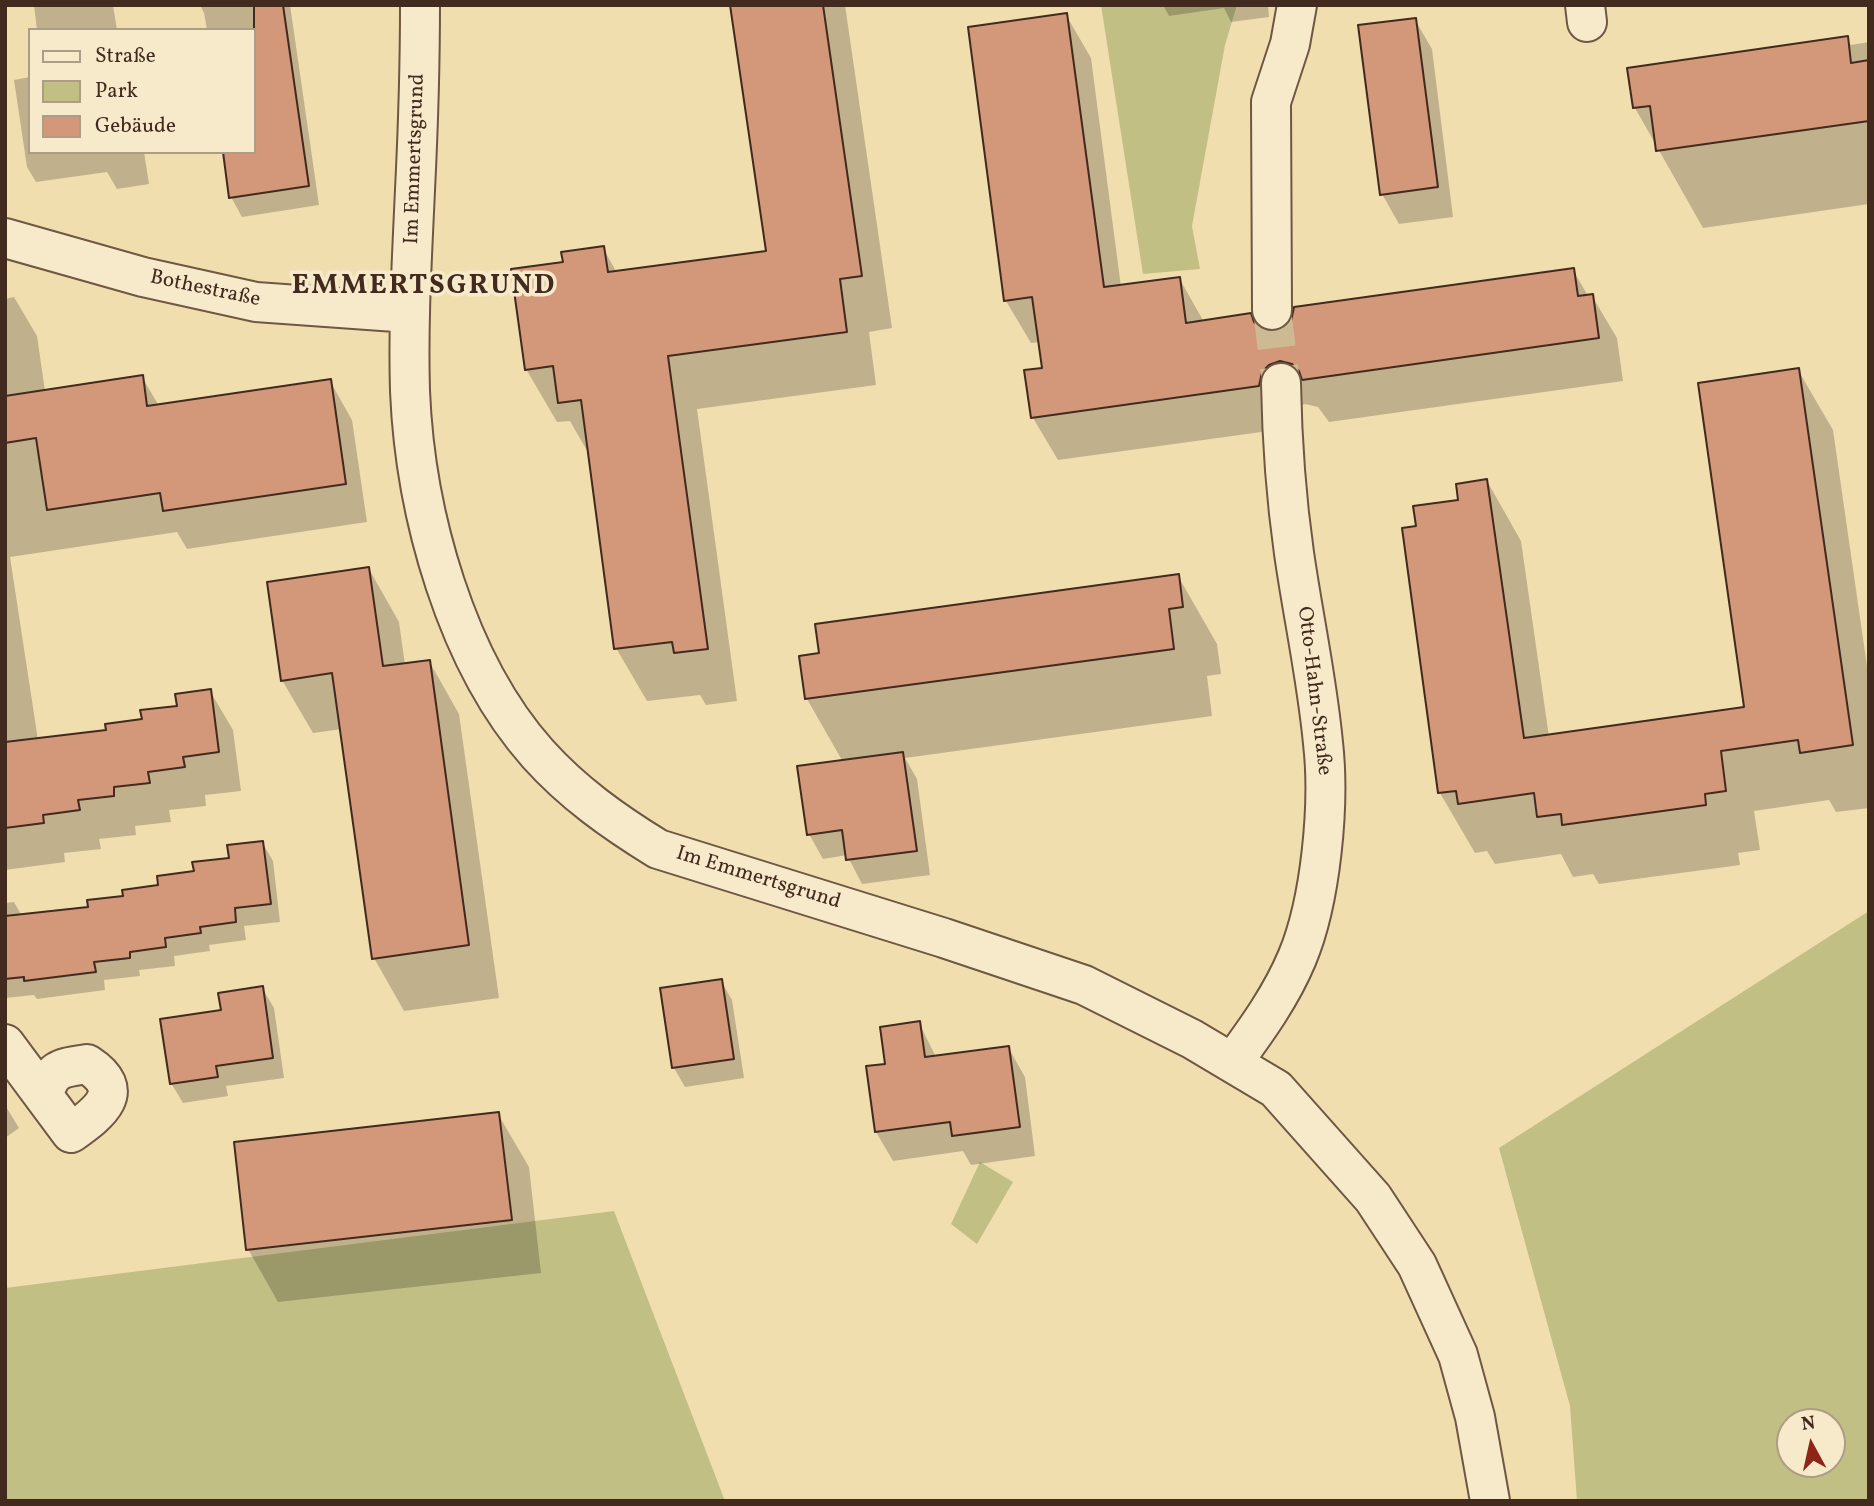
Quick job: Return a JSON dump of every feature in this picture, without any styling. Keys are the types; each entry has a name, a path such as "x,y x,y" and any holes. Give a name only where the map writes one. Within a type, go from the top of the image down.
{"street":[{"name":"Im Emmertsgrund","path":"420,5 419,110 410,313 410,393 418,465 435,551 454,610 479,665 505,709 537,753 577,793 618,825 658,849 932,934 1084,985 1233,1062 1276,1089 1373,1198 1417,1265 1454,1344 1475,1417 1490,1501"},
{"path":"1272,310 1271,102 1290,44 1297,5"},
{"name":"Bothestraße","path":"5,238 143,277 256,302 410,313"},
{"name":"Otto-Hahn-Straße","path":"1233,1062 1270,1012 1297,957 1315,899 1321,853 1324,744 1294,550 1282,424 1281,383"},
{"path":"5,1044 44,1094"}],"green space":[{"path":"1101,5 1237,5 1225,45 1192,226 1200,269 1143,274"},
{"path":"1869,911 1869,1501 1577,1501 1570,1406 1499,1148"},
{"path":"980,1162 1013,1182 977,1244 951,1224"},
{"path":"614,1211 725,1501 5,1501 5,1288"}],"building":[{"path":"254,5 283,5 309,186 229,198 223,154 256,154"},
{"path":"730,5 823,5 862,276 840,279 847,332 668,356 708,649 674,653 672,642 614,649 581,400 558,403 553,366 525,370 511,269 563,262 561,252 604,246 608,272 766,251"},
{"path":"1067,13 1104,287 1180,277 1186,323 1251,313 1254,322 1261,329 1273,332 1284,328 1291,321 1294,307 1574,268 1578,296 1593,294 1599,338 1302,380 1299,371 1292,364 1280,361 1269,365 1262,372 1259,386 1031,418 1024,370 1042,368 1032,297 1004,301 968,27"},
{"path":"1416,18 1438,187 1380,195 1358,25"},
{"path":"1848,36 1851,63 1869,60 1869,121 1656,151 1650,106 1633,108 1627,68"},
{"path":"1799,368 1853,745 1800,753 1798,740 1721,751 1726,791 1705,794 1706,805 1562,825 1561,814 1537,817 1534,793 1458,804 1456,791 1438,793 1402,528 1416,526 1413,506 1458,500 1456,484 1487,479 1524,738 1744,707 1698,383"},
{"path":"143,375 147,406 331,379 346,484 163,511 160,493 47,510 36,438 5,443 5,396"},
{"path":"369,567 383,666 430,660 469,945 372,959 332,673 281,681 267,582"},
{"path":"1179,574 1183,607 1169,609 1174,649 805,699 799,656 819,653 815,624"},
{"path":"211,689 219,752 183,757 185,767 148,772 150,783 114,787 114,796 78,800 80,810 43,815 44,823 5,828 5,742 106,730 105,724 142,719 140,710 177,706 175,694"},
{"path":"903,752 917,851 846,860 842,830 807,835 797,766"},
{"path":"263,841 271,904 235,908 236,922 200,927 201,933 165,938 166,947 130,952 130,958 94,962 96,972 24,981 24,977 5,979 5,916 88,907 87,900 123,896 122,890 158,885 157,876 194,871 192,862 229,858 227,845"},
{"path":"722,979 734,1059 672,1068 660,988"},
{"path":"263,986 273,1058 216,1066 218,1077 170,1084 160,1019 221,1010 218,993"},
{"path":"920,1021 925,1057 1009,1046 1020,1127 952,1136 950,1122 875,1132 866,1066 885,1064 880,1027"},
{"path":"499,1112 512,1220 246,1250 234,1142"}],"tunnel":[{"path":"1272,310 1281,383"}],"district":[{"name":"EMMERTSGRUND","path":"424,288"}]}
